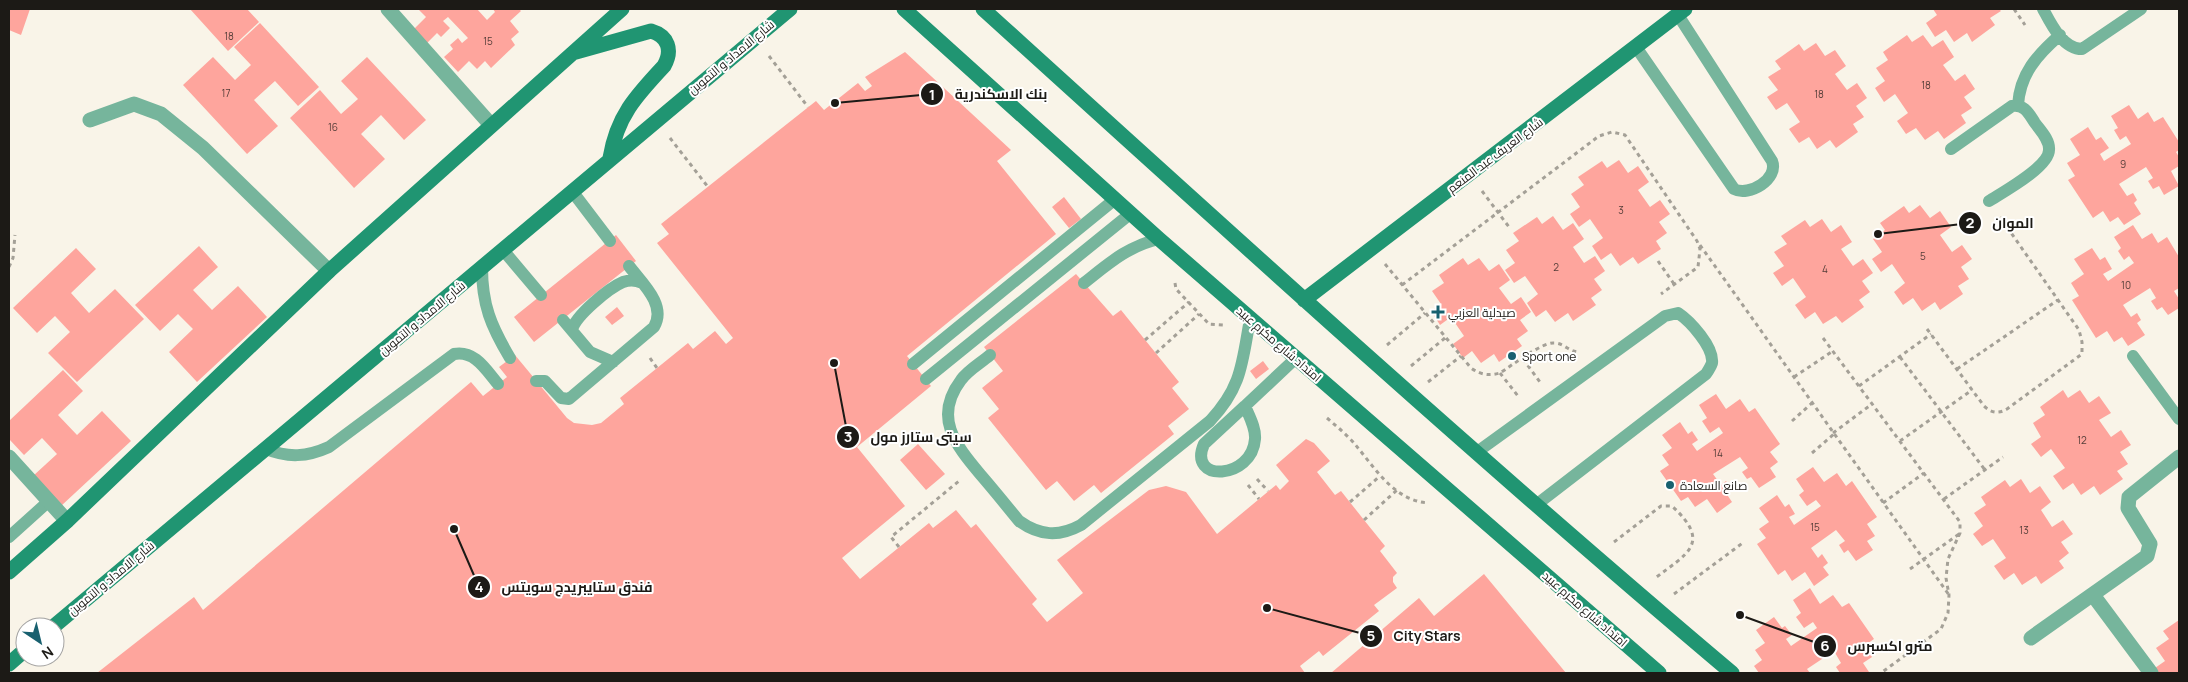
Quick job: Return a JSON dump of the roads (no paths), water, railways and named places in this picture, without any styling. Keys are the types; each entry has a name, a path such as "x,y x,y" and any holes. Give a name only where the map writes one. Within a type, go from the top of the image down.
{"street":[{"path":"388,9 491,126"},
{"path":"9,572 66,521 329,271 622,9"},
{"name":"شارع الامداد و التموين","path":"65,617 503,250 656,119 790,9"},
{"name":"امتداد شارع مكرم عبيد","path":"904,9 1114,200 1659,673"},
{"path":"983,9 1304,300 1655,609 1732,673"},
{"name":"شارع العريف عبد المنعم","path":"1304,300 1682,12"},
{"path":"570,54 651,31 660,33 670,48 664,66 625,111 615,134 610,158"},
{"path":"90,120 134,104 161,114 203,148 329,271"},
{"path":"9,457 66,521"},
{"path":"2031,638 2147,556 2150,544 2128,508 2129,497 2179,457"},
{"path":"2093,595 2151,673"}],"lane":[{"path":"2043,9 2070,48 2082,50 2141,9"},
{"path":"1636,46 1734,190 1742,192 1751,191 1771,176 1774,168 1772,161 1682,12"},
{"path":"2018,105 2024,78 2031,64 2060,35"},
{"path":"1951,150 2008,108 2018,105 2025,108 2046,138 2049,150 2048,156 2040,166 1988,201"},
{"path":"572,191 610,240"},
{"path":"913,364 1114,200"},
{"path":"926,380 1130,214"},
{"path":"1084,283 1122,253 1140,244 1159,239"},
{"path":"503,250 541,295"},
{"path":"536,381 545,381 561,398 569,399 649,332 657,321 658,308 629,266"},
{"path":"482,267 482,289 486,309 493,329 510,358"},
{"path":"572,330 580,315 618,285 632,281 642,283"},
{"path":"1476,452 1665,316 1678,313 1688,320 1709,349 1712,363 1706,374 1536,504"},
{"path":"990,355 962,378 953,392 948,409 949,426 954,442 1018,521 1030,529 1042,533 1056,534 1070,531 1081,525 1202,427 1223,407 1234,391 1241,372 1250,319"},
{"path":"563,320 590,352 612,362"},
{"path":"266,449 291,456 317,452 329,447 454,354 461,353 475,358 498,384"},
{"path":"2133,356 2179,419"},
{"path":"1244,406 1254,430 1255,439 1249,456 1235,469 1218,472 1210,470 1204,465 1201,458 1201,450 1204,444 1244,406 1295,359"},
{"path":"9,537 49,501"}],"place":[{"name":"بنك الاسكندرية","path":"835,103"},
{"name":"الموان","path":"1878,234"},
{"name":"صيدلية العزبي","path":"1438,312"},
{"name":"Sport one","path":"1512,356"},
{"name":"سيتى ستارز مول","path":"834,363"},
{"name":"صانع السعادة","path":"1670,485"},
{"name":"فندق ستايبريدج سويتس","path":"454,529"},
{"name":"City Stars","path":"1267,608"},
{"name":"مترو اكسبرس","path":"1740,615"}]}
